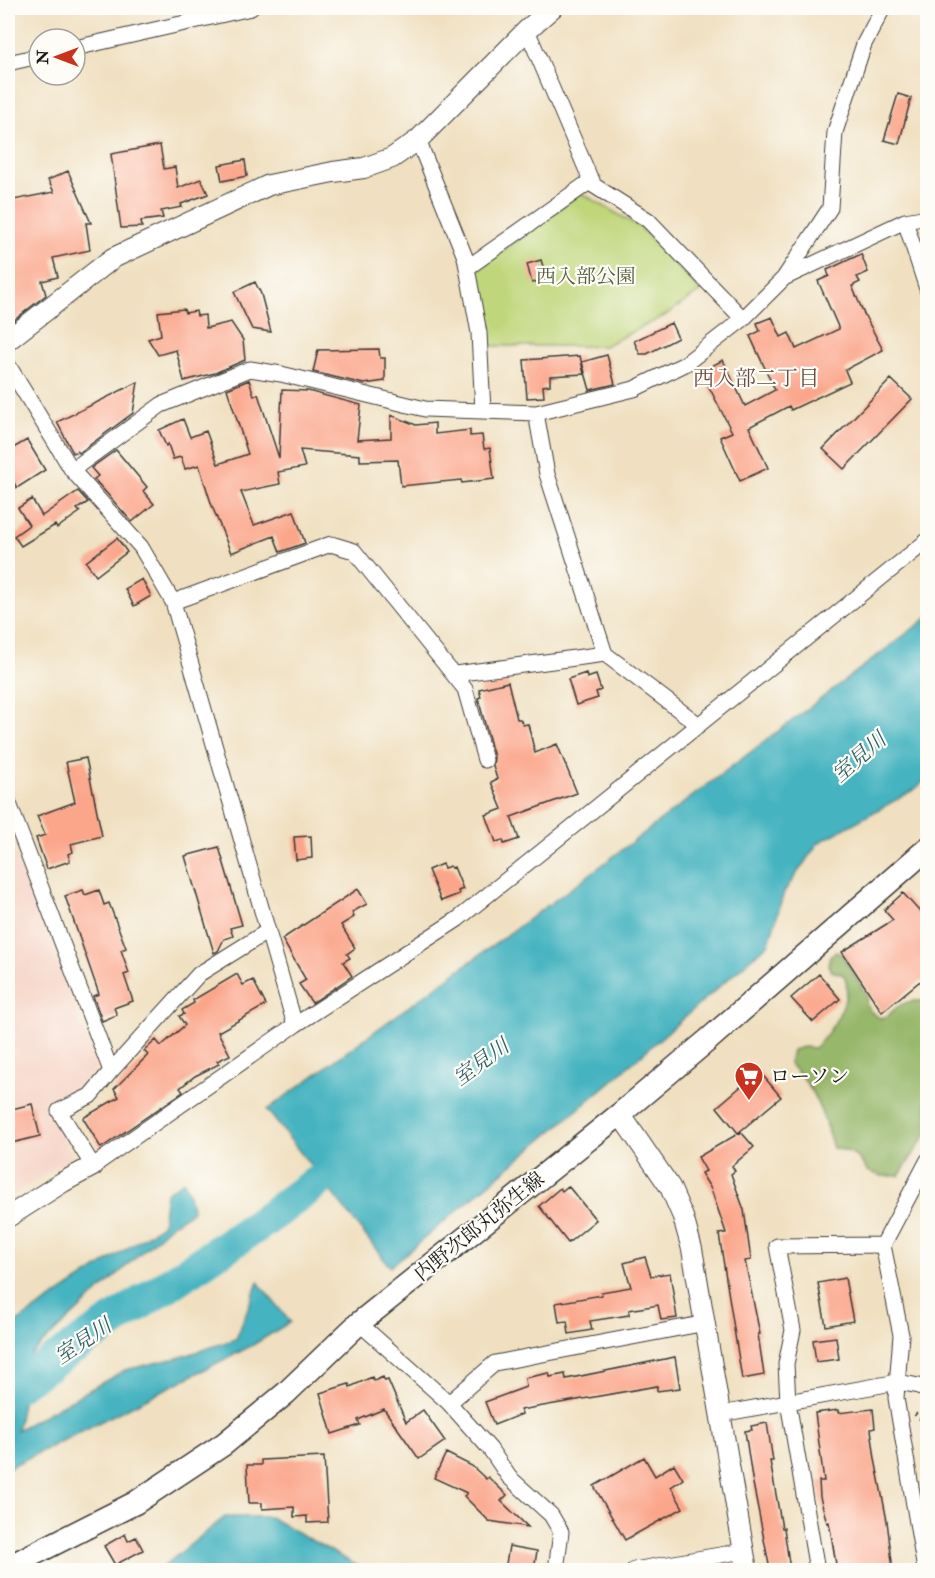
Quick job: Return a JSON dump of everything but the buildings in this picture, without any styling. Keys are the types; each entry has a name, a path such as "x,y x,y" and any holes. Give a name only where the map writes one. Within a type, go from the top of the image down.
{"main road":[{"name":"内野次郎丸弥生線","path":"8,1568 135,1503 224,1444 286,1394 359,1323 620,1114 927,848"}],"street":[{"path":"87,45 251,8"},
{"path":"8,340 113,258 269,185 364,168 392,158 418,140 527,30 552,8"},
{"path":"72,470 161,405 250,369 426,409 536,413 634,389 685,364 743,319 784,278 830,208 835,132 864,44 883,8"},
{"path":"527,30 593,185 648,220 743,319"},
{"path":"8,63 27,59"},
{"path":"418,140 465,257 479,333 483,411"},
{"path":"467,268 591,180"},
{"path":"784,278 905,221 927,217"},
{"path":"905,221 927,292"},
{"path":"8,365 72,470 141,547 173,602 295,1025"},
{"path":"536,413 547,474 605,654 699,725"},
{"path":"8,1217 93,1166 295,1025 458,919 927,540"},
{"path":"173,602 331,544 354,551 465,689 484,760"},
{"path":"455,674 605,654"},
{"path":"8,801 111,1071"},
{"path":"93,1166 59,1111 90,1096 199,974 268,931"},
{"path":"620,1114 670,1187 683,1217 692,1249 747,1570"},
{"path":"925,1570 896,1398 901,1335 883,1245 927,1160"},
{"path":"817,1570 788,1402 786,1364 793,1330 777,1246 883,1245"},
{"path":"359,1323 449,1403 490,1449 509,1477 551,1515 561,1532 556,1570"},
{"path":"449,1403 495,1363 706,1323"},
{"path":"721,1414 898,1382 919,1386 927,1392"},
{"path":"634,1570 671,1567 743,1551"}],"shaded area":[{"path":"8,838 97,1067 80,1085 44,1101 72,1157 8,1198"}],"green space":[{"name":"西入部公園","path":"581,193 640,227 701,291 664,316 604,346 486,346 476,271"},
{"path":"836,952 842,954 867,996 866,1003 871,1012 880,1018 888,1016 896,1008 906,1003 927,1001 927,1133 899,1176 882,1176 867,1171 854,1154 833,1148 814,1097 803,1079 789,1063 792,1050 803,1047 814,1048 820,1042 833,1025 844,1004 847,984 844,975 831,971 828,965 830,956"}],"water":[{"path":"927,618 927,779 914,790 818,843 784,892 769,943 614,1079 390,1267 267,1110 577,884"},
{"path":"184,1181 193,1211 171,1225 31,1354 17,1430 125,1370 181,1357 236,1339 258,1282 290,1322 253,1345 8,1468 8,1340 11,1326 162,1225 166,1193"},
{"path":"225,1517 270,1517 365,1570 159,1570"}],"waterway":[{"name":"室見川","path":"8,1391 261,1223 359,1151"}],"place":[{"name":"ローソン","path":"749,1102"}],"district":[{"name":"西入部二丁目","path":"756,378"}]}
